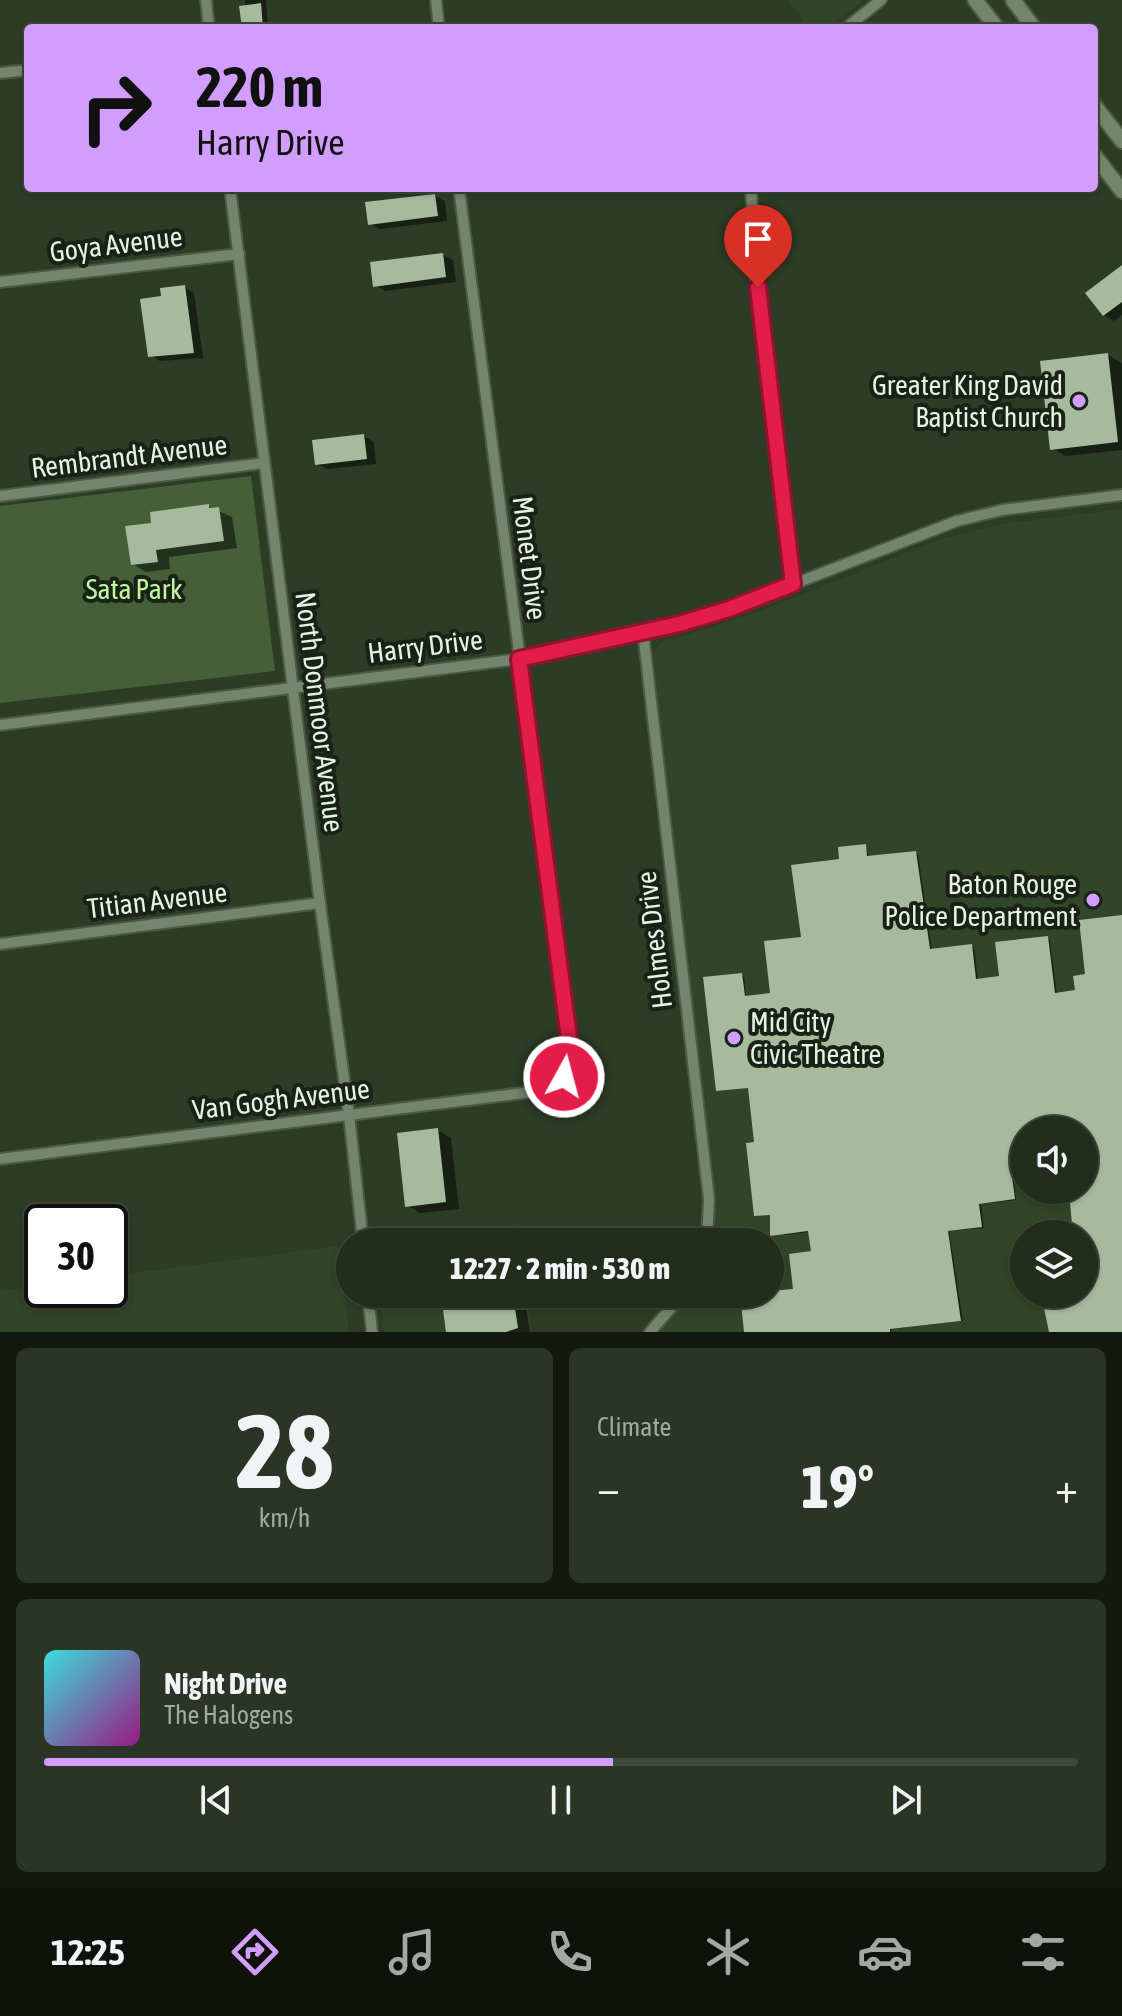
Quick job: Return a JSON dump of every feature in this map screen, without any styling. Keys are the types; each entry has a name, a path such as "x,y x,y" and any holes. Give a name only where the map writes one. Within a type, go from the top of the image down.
{"main road":[{"path":"975,0 994,24"},
{"path":"1013,0 1031,24"},
{"path":"1098,110 1122,141"},
{"path":"1098,160 1122,191"}],"street":[{"path":"206,0 209,24"},
{"path":"436,0 439,24"},
{"path":"851,24 881,0"},
{"path":"0,73 24,70"},
{"name":"North Donmoor Avenue","path":"231,192 361,1228"},
{"name":"Monet Drive","path":"460,192 570,1046 564,1077"},
{"path":"751,192 755,267 793,584"},
{"name":"Goya Avenue","path":"0,282 239,254"},
{"name":"Rembrandt Avenue","path":"0,496 264,463"},
{"name":"Harry Drive","path":"0,725 519,659 643,632 729,609 957,521 1027,506 1122,495"},
{"name":"Holmes Drive","path":"643,632 709,1199 708,1228"},
{"name":"Titian Avenue","path":"0,944 320,903"},
{"name":"Van Gogh Avenue","path":"0,1159 547,1090 564,1077"},
{"path":"369,1308 372,1332"},
{"path":"650,1332 671,1308"}],"shaded area":[{"path":"788,0 864,0 833,24 806,24"},
{"path":"1122,509 1122,1332 659,1332 675,1308 784,1308 784,1228 708,1228 709,1199 669,857 653,653 662,642 755,613 938,540 1002,524"},
{"path":"520,1224 520,1228 489,1228"},
{"path":"336,1246 336,1308 346,1308 349,1332 0,1332 0,1291 24,1288 24,1308 128,1308 128,1274"},
{"path":"381,1308 529,1308 532,1332 384,1332"}],"green space":[{"name":"Sata Park","path":"251,476 275,671 0,703 0,506"}],"building":[{"path":"261,3 263,24 241,24 239,6"},
{"path":"435,194 438,216 368,225 365,202"},
{"path":"443,253 446,277 373,287 370,262"},
{"path":"1122,265 1122,302 1103,316 1085,293"},
{"path":"185,285 194,353 148,357 140,299 161,296 160,288"},
{"name":"Greater King David Baptist Church","path":"1108,353 1118,442 1050,450 1040,361"},
{"path":"364,434 367,459 315,465 312,440"},
{"path":"209,504 209,508 219,507 224,541 156,550 158,562 131,565 125,526 151,523 150,512"},
{"path":"866,844 867,856 916,851 930,949 972,944 976,979 999,976 995,942 1048,936 1055,993 1075,990 1073,976 1085,974 1079,920 1122,915 1122,1332 1049,1332 1044,1308 1098,1308 1098,1220 1072,1220 1070,1204 1098,1204 1098,1116 1010,1116 1010,1200 979,1204 982,1227 948,1231 961,1321 890,1329 890,1332 744,1332 741,1308 784,1308 784,1290 793,1289 789,1254 811,1251 808,1231 784,1234 784,1228 770,1228 770,1215 754,1216 746,1143 754,1142 748,1088 716,1091 703,977 742,973 745,996 770,993 764,941 801,937 791,865 839,859 838,847"},
{"path":"438,1128 446,1202 405,1207 397,1133"},
{"path":"443,1308 515,1308 518,1328 506,1332 446,1332"}],"place":[{"name":"Greater King David Baptist Church","path":"1079,401"},
{"name":"Baton Rouge Police Department","path":"1093,900"},
{"name":"Mid City Civic Theatre","path":"734,1038"}],"route":[{"path":"564,1077 570,1046 519,659 679,624 729,609 793,584 758,287"}]}
